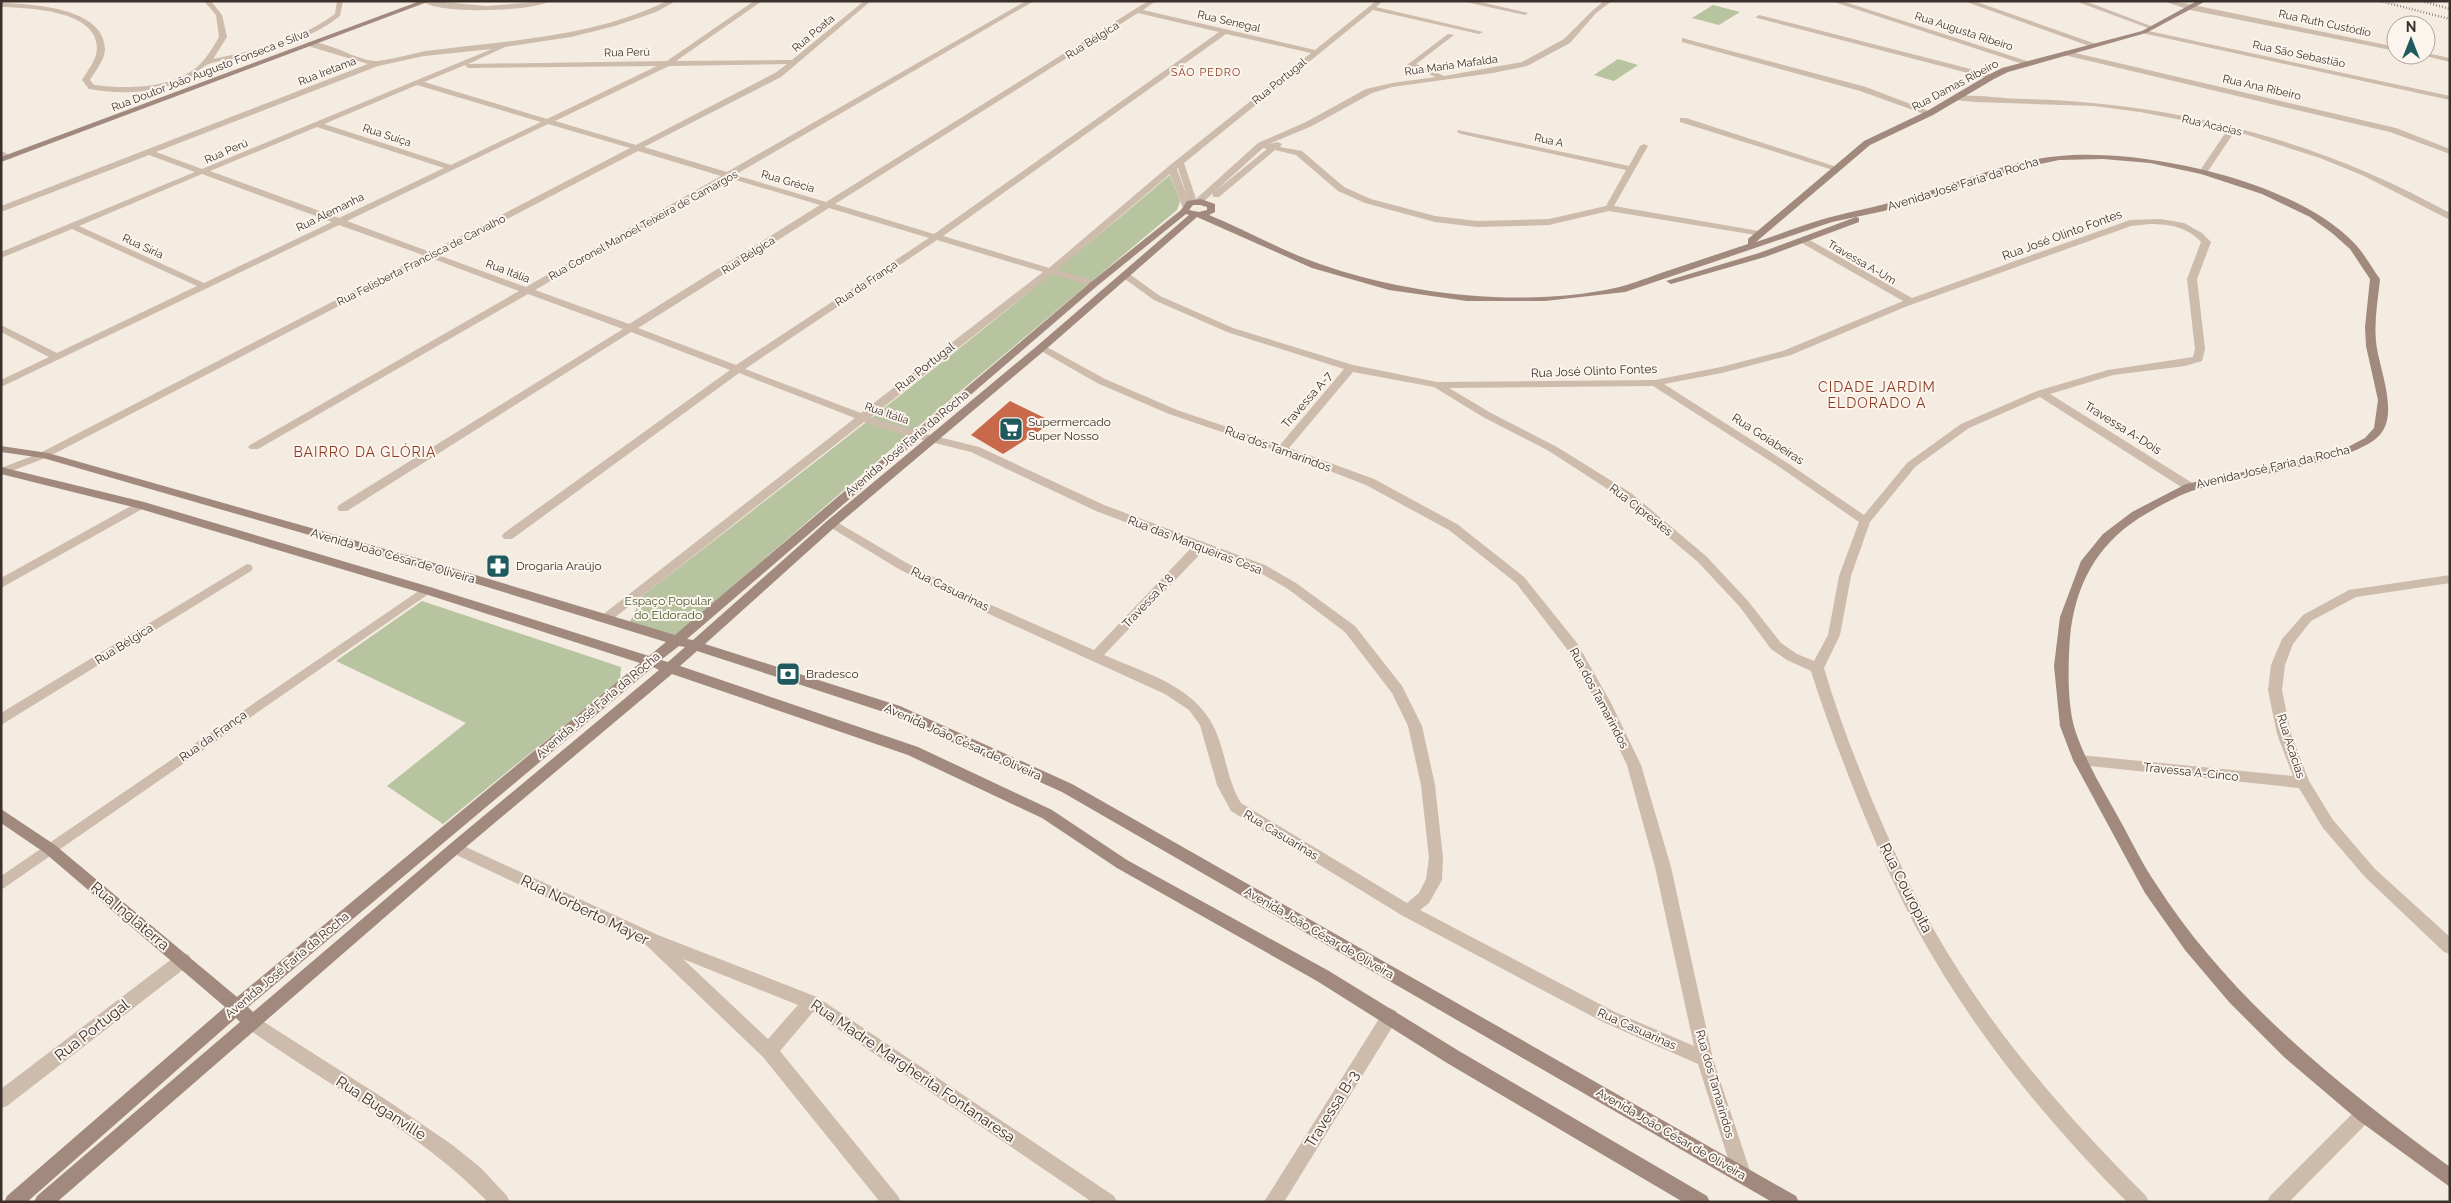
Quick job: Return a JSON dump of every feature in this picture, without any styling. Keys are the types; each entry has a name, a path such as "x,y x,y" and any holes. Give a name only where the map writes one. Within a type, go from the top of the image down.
{"street":[{"path":"1,5 72,15 95,28 102,47 98,59 86,80 92,87 113,90 146,88 166,84 184,78 207,62 223,37 220,15 207,1"},
{"path":"207,62 240,57 322,26 338,15 340,1"},
{"path":"427,2 476,9 505,8 547,1"},
{"name":"Rua Iretama","path":"1,209 375,64 438,50 506,45 577,34 612,25 673,1"},
{"name":"Rua Alemanha","path":"1,384 449,167 669,63 759,1"},
{"name":"Rua Poata","path":"796,62 868,1"},
{"name":"Rua Coronel Manoel Teixeira de Camargos","path":"254,447 525,290 730,176 1031,1"},
{"name":"Rua Bélgica","path":"343,508 1154,1"},
{"name":"Rua Portugal","path":"604,619 1050,271 1172,168 1380,1"},
{"path":"1464,1 1525,13"},
{"name":"Rua Maria Mafalda","path":"1197,208 1261,144 1286,135 1369,90 1493,71 1524,64 1567,41 1594,12 1609,1"},
{"name":"Rua Augusta Ribeiro","path":"1834,1 2029,63"},
{"path":"1967,1 2095,45"},
{"path":"2078,1 2153,28"},
{"name":"Rua Ruth Custódio","path":"2166,1 2190,8 2386,47"},
{"name":"Rua Doutor João Augusto Fonseca e Silva","path":"1,160 427,2"},
{"name":"Rua Damas Ribeiro","path":"1752,246 1752,241 1759,234 1836,168 1881,135 1930,113 1991,77 2029,63 2144,32 2200,3"},
{"path":"1371,8 1478,32"},
{"name":"Rua Senegal","path":"1138,11 1315,52"},
{"path":"1759,17 1991,77"},
{"name":"Rua da França","path":"508,536 738,369 937,236 1225,31"},
{"name":"Rua São Sebastião","path":"2144,32 2450,98"},
{"path":"1444,77 1411,65 1450,35"},
{"path":"1685,40 1863,89 1930,113"},
{"path":"311,44 375,64"},
{"name":"Rua Perú","path":"1,255 487,55 506,45"},
{"path":"487,55 492,46"},
{"name":"Rua Ana Ribeiro","path":"2067,53 2410,135 2450,152"},
{"path":"2436,57 2450,60"},
{"name":"Rua Perú","path":"459,66 796,62"},
{"name":"Rua Felisberta Francisca de Carvalho","path":"2,471 44,455 640,148 778,75 796,62"},
{"path":"184,78 194,89"},
{"name":"Rua Grécia","path":"419,82 1094,284"},
{"path":"166,84 173,97"},
{"name":"Rua Acácias","path":"1958,98 2122,107 2232,129 2274,140 2355,169 2406,192 2450,217"},
{"path":"1683,120 1836,168"},
{"name":"Rua Suíça","path":"317,124 449,167"},
{"path":"2203,172 2232,129"},
{"name":"Rua A","path":"1462,132 1631,169"},
{"name":"Rua Maria Mafalda","path":"1197,208 1276,147 1286,135"},
{"path":"2410,135 2450,144"},
{"path":"1261,144 1299,153 1336,185 1350,193 1377,204 1435,219 1477,224 1549,222 1609,208 1759,234"},
{"path":"1609,208 1644,146"},
{"name":"Rua Itália","path":"149,152 202,173 630,328 861,417 915,435 934,438"},
{"path":"1,153 10,157"},
{"name":"Avenida José Faria da Rocha","path":"1616,291 1830,220 1882,209 2014,167 2059,158 2122,158 2203,172 2265,192 2291,204 2320,220 2353,247 2375,279 2370,327 2371,346 2383,400 2379,429 2369,440 2352,449 2287,466 2190,487 2136,515 2107,537 2087,561 2066,617 2061,666 2067,726 2080,760 2150,888 2191,945 2235,997 2290,1051 2364,1114 2450,1178"},
{"path":"1180,162 1197,208"},
{"path":"1172,168 1197,208"},
{"name":"Avenida José Faria da Rocha","path":"1197,208 1281,252 1317,267 1354,278 1405,289 1477,298 1518,299 1574,297 1687,278 1836,229 1882,209"},
{"name":"Avenida José Faria da Rocha","path":"1197,208 1233,227"},
{"name":"Avenida José Faria da Rocha","path":"43,1202 456,848 696,646 831,524 1125,275 1197,208"},
{"name":"Avenida José Faria da Rocha","path":"13,1202 238,1006 677,640 1094,284 1197,208"},
{"path":"1803,240 1801,236 1830,220"},
{"name":"Rua José Olinto Fontes","path":"1437,385 1655,383 1722,370 1787,353 1911,302 2130,223 2147,221 2171,222 2202,236 2206,242 2192,279 2200,349 2198,359 2185,363 2112,372 2041,393 1965,426 1911,465 1865,521"},
{"name":"Rua Síria","path":"73,226 204,286"},
{"name":"Travessa A-Um","path":"1803,240 1911,302"},
{"path":"1730,264 1752,253 1754,250 1752,246"},
{"path":"1125,275 1158,298 1230,330 1351,368 1437,385"},
{"path":"1,328 57,357"},
{"name":"Rua dos Tamarindos","path":"1040,348 1101,381 1173,412 1282,449 1370,482 1453,527 1520,580 1572,646 1604,703 1634,765 1663,867 1705,1059 1742,1174"},
{"name":"Travessa A-7","path":"1282,449 1351,368"},
{"name":"Rua Goiabeiras","path":"1655,383 1786,466 1865,521"},
{"name":"Rua Ciprestes","path":"1437,385 1486,415 1553,449 1627,496 1702,559 1744,604 1776,646 1792,657 1817,668"},
{"name":"Travessa A-Dois","path":"2041,393 2190,487"},
{"name":"Rua das Manqueiras Cesa","path":"934,438 975,449 1100,508 1261,568 1292,586 1350,629 1396,690 1414,726 1422,750 1436,858 1434,880 1424,898 1408,911"},
{"name":"Avenida João César de Oliveira","path":"1,449 44,455 449,572 677,640 895,710 1066,788 1790,1202"},
{"path":"34,479 33,466 44,455"},
{"name":"Avenida João César de Oliveira","path":"2,471 140,506 426,590 670,668 913,751 1047,814 1122,864 1390,1016 1452,1057 1701,1202"},
{"path":"1,584 140,506"},
{"path":"1817,668 1834,635 1845,576 1865,521"},
{"name":"Rua Casuarinas","path":"831,524 901,565 971,601 1170,690 1188,702 1201,714 1223,782 1236,807 1408,911 1608,1017 1705,1059"},
{"name":"Travessa A 8","path":"1097,656 1199,546"},
{"name":"Rua Bélgica","path":"1,720 246,568"},
{"name":"Rua Acácias","path":"2450,578 2353,593 2307,618 2287,642 2278,665 2275,690 2284,734 2303,783 2328,824 2370,873 2450,947"},
{"name":"Rua da França","path":"1,884 426,590"},
{"name":"Rua Couropita","path":"1817,668 1836,728 1882,839 1929,934 2000,1044 2104,1167 2140,1202"},
{"name":"Travessa A-Cinco","path":"2080,760 2303,783"},
{"name":"Rua Inglaterra","path":"1,815 50,849 238,1006 253,1023"},
{"name":"Rua Norberto Mayer","path":"456,848 651,939 769,1050 892,1202"},
{"name":"Rua Madre Margherita Fontanaresa","path":"651,939 811,1002 1108,1202"},
{"name":"Rua Portugal","path":"1,1100 183,960"},
{"path":"769,1050 811,1002"},
{"name":"Travessa B-3","path":"1273,1202 1390,1016"},
{"name":"Rua Buganville","path":"253,1023 285,1047 387,1108 477,1174 501,1202"},
{"path":"2276,1202 2364,1114"}],"green space":[{"path":"1713,5 1740,12 1719,25 1692,18"},
{"path":"1618,59 1638,65 1614,81 1594,75"},
{"name":"Espaço Popular do Eldorado","path":"1170,175 1180,201 1177,210 903,439 674,637 629,624 642,596 974,336"},
{"path":"422,601 621,667 620,680 443,824 387,786 466,723 336,661"}],"building":[{"name":"Supermercado Super Nosso","path":"1010,401 1053,422 1003,454 971,435"}],"railway":[{"path":"2380,1 2450,19"},
{"path":"2422,1 2450,9"}],"place":[{"name":"Supermercado Super Nosso","path":"1011,429"},
{"name":"Drogaria Araújo","path":"498,566"},
{"name":"Bradesco","path":"788,674"}],"district":[{"name":"SÃO PEDRO","path":"1206,72"},
{"name":"CIDADE JARDIM ELDORADO A","path":"1877,396"},
{"name":"BAIRRO DA GLÓRIA","path":"365,452"}]}
